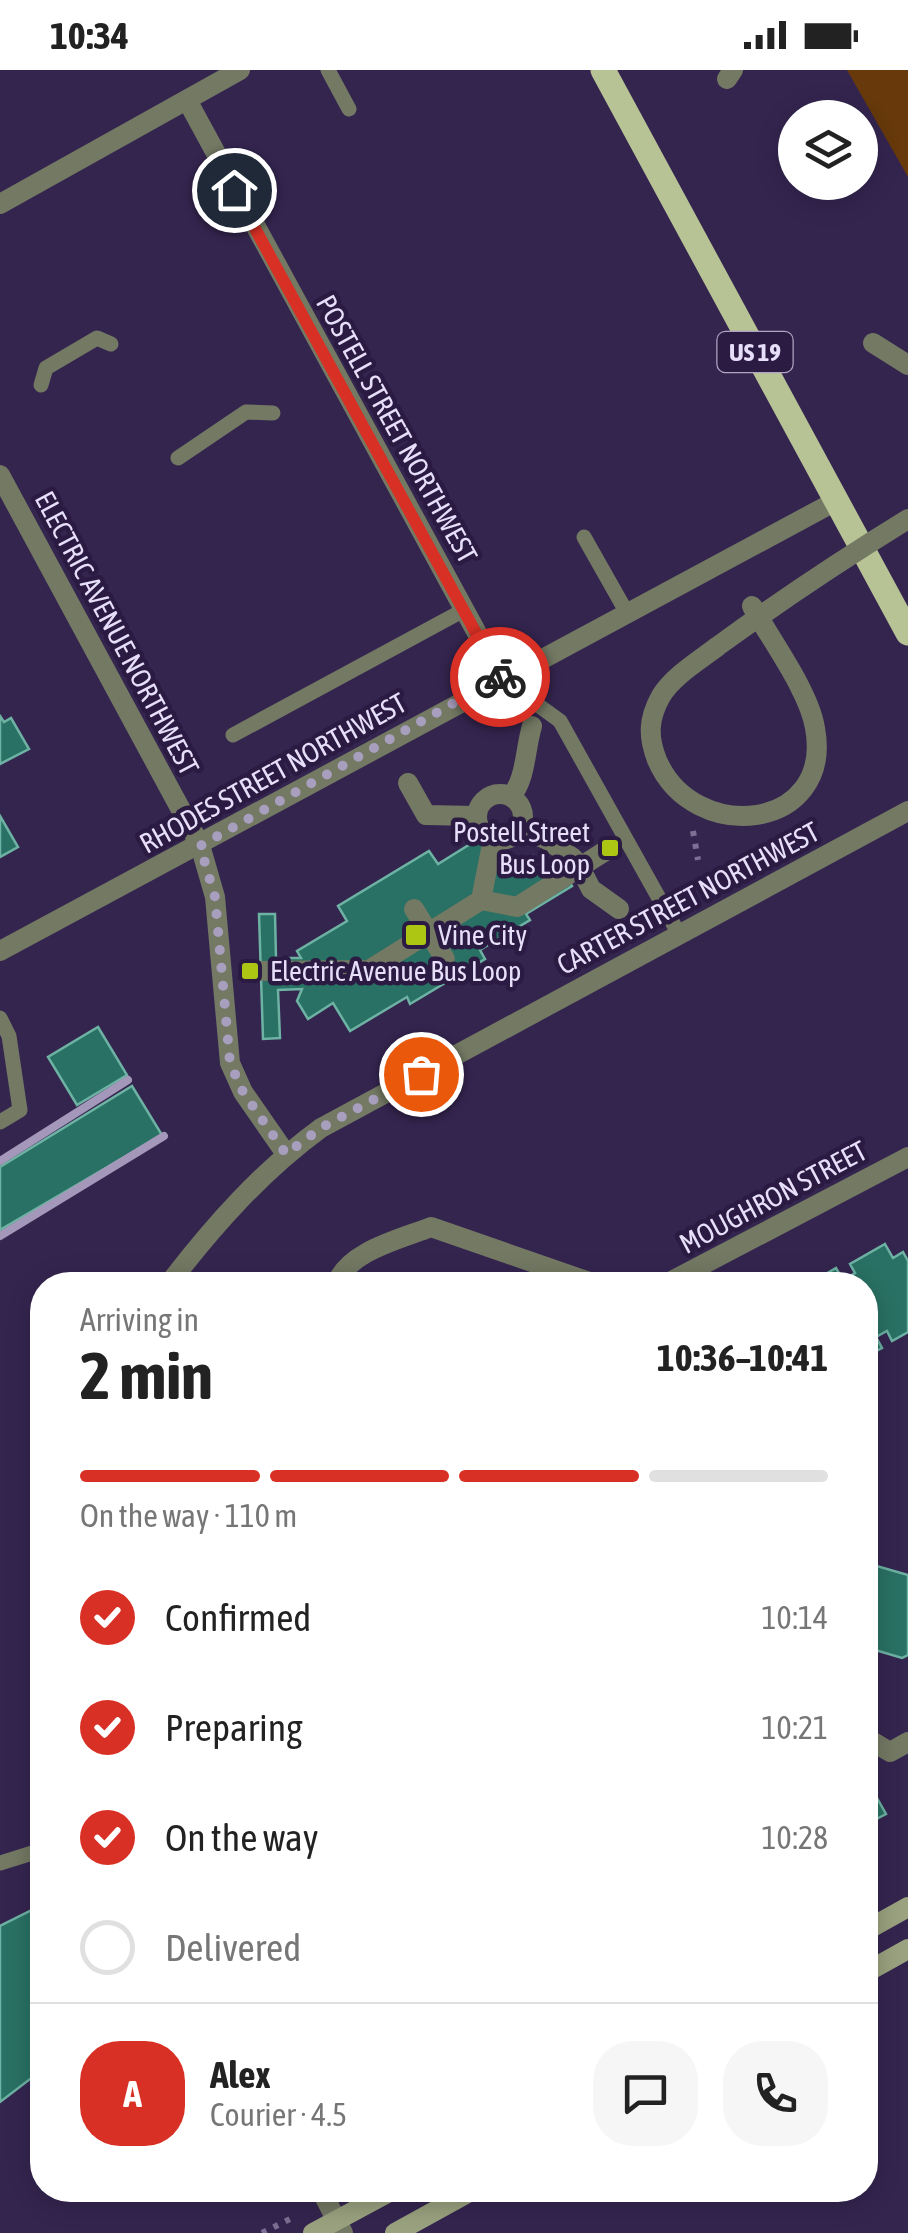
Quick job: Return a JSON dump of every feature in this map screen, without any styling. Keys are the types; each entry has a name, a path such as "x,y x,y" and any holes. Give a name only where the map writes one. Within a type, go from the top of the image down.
{"main road":[{"name":"US 19","path":"602,70 908,633"}],"street":[{"path":"0,204 240,70"},
{"name":"POSTELL STREET NORTHWEST","path":"187,100 502,679"},
{"path":"873,343 908,365"},
{"name":"ELECTRIC AVENUE NORTHWEST","path":"0,475 200,846 215,897 230,1063 243,1092 286,1154"},
{"name":"RHODES STREET NORTHWEST","path":"0,951 836,501"},
{"path":"752,606 761,621 782,659 807,706 818,747 804,791 786,804 762,816 714,814 688,802 676,790 665,778 654,753 649,741 652,716 663,692 692,666 738,631 754,620 770,608 785,596 908,519"},
{"path":"476,816 488,797 510,796 520,787 532,726"},
{"path":"408,783 426,815 476,816"},
{"path":"476,816 481,830 493,839 508,839 520,829 523,815 510,796"},
{"name":"CARTER STREET NORTHWEST","path":"178,1272 211,1228 286,1154 321,1128 908,812"},
{"path":"520,829 546,839 573,858"},
{"path":"481,900 493,839"},
{"path":"250,971 369,970 481,900 517,906 610,848"},
{"path":"584,877 591,889 619,909"},
{"path":"414,910 445,960"},
{"name":"MOUGHRON STREET","path":"689,1272 908,1157"},
{"path":"342,1272 366,1253 431,1226 561,1272"},
{"path":"878,1745 890,1752 908,1742"},
{"path":"878,1923 908,1907"},
{"path":"878,1966 908,1949"},
{"path":"326,2202 339,2227"},
{"path":"312,2233 339,2227 375,2202"},
{"path":"396,2233 452,2202"}],"lane":[{"path":"328,70 349,109"},
{"path":"40,385 46,368 97,338 111,344"},
{"path":"178,458 246,412 274,413"},
{"path":"584,537 627,613"},
{"path":"233,735 464,610"},
{"path":"502,679 560,721 679,934"},
{"path":"0,1018 9,1036 20,1110 0,1122"},
{"path":"0,1863 30,1854"}],"path":[{"path":"262,2233 271,2228"}],"shaded area":[{"path":"847,70 908,70 908,177 878,124 878,100 864,100"}],"building":[{"path":"0,716 4,722 11,718 29,749 0,764"},
{"path":"0,816 18,847 0,857"},
{"path":"480,838 502,874 533,856 545,875 560,865 572,886 526,914 530,920 480,950 485,959 410,1004 407,997 350,1031 333,1003 308,1019 297,1001 302,989 278,990 280,1038 263,1039 259,914 275,914 276,958 301,958 297,951 347,921 338,906 429,851 438,864"},
{"path":"98,1027 127,1075 77,1105 48,1057"},
{"path":"132,1086 162,1135 0,1230 0,1167"},
{"path":"885,1244 893,1258 903,1252 908,1261 908,1332 892,1341 887,1331 878,1336 878,1272 854,1272 850,1264"},
{"path":"878,1566 908,1575 908,1655 902,1658 878,1651"},
{"path":"878,1800 886,1814 878,1818"},
{"path":"30,1911 30,2079 0,2102 0,1926"}],"railway":[{"path":"0,1161 128,1080"},
{"path":"0,1236 164,1136"}],"way so far":[{"path":"421,1074 321,1128 286,1154 243,1092 230,1063 215,897 200,846 500,677"}],"place":[{"name":"Postell Street Bus Loop","path":"610,848"},
{"name":"Vine City","path":"416,935"},
{"name":"Electric Avenue Bus Loop","path":"250,971"}],"route":[{"path":"234,190 500,677"}]}
